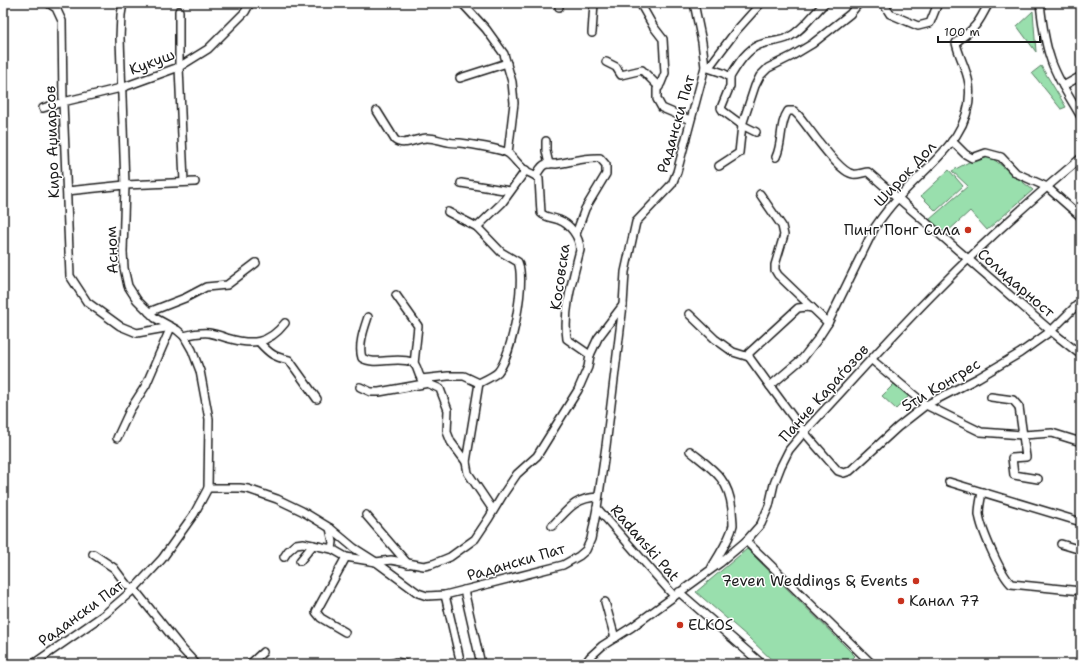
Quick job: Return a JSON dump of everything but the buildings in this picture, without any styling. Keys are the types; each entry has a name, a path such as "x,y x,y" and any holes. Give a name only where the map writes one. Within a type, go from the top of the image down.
{"street":[{"name":"Киро Аџиарсов","path":"48,3 56,8 62,21 63,102 70,276 87,302 120,326 137,333 171,327"},
{"name":"Асном","path":"123,3 120,38 125,185 124,268 128,286 137,300 155,318 184,336 192,350 205,396 209,419 208,488"},
{"name":"Кукуш","path":"43,108 121,88 179,67 208,49 245,12 250,3"},
{"path":"462,3 486,29 504,54 507,63 512,82 514,103 508,153"},
{"path":"592,33 594,3"},
{"path":"640,3 653,26 663,39 665,73 661,83 656,89 657,99 662,108 690,120"},
{"name":"Радански Пат","path":"33,664 105,614 134,589 167,552 194,514 208,488 248,489 277,499 302,511 330,528 354,548 376,562 418,594 431,596 445,595 571,562 586,550 591,539 597,508 623,305 625,272 636,222 672,184 677,172 690,120 707,67 694,3"},
{"path":"730,77 707,67 761,3"},
{"path":"756,132 742,125 721,108 730,86 730,77 751,50 758,45 788,37 796,32 825,3"},
{"path":"719,166 739,153 742,125 755,86 760,76 768,68 812,44 850,14 859,3"},
{"path":"883,3 890,14 918,26 930,23 938,3"},
{"name":"Широк Дол","path":"770,386 803,358 828,323 875,227 898,197 935,161 960,130 966,118 970,94 966,72 956,43 978,23 988,3"},
{"path":"1040,3 1042,23 1050,58 1063,86 1081,117"},
{"path":"179,11 179,67 184,182"},
{"path":"606,62 616,67 621,76 642,70 658,86"},
{"path":"460,78 507,63"},
{"path":"1063,86 1081,76"},
{"path":"378,111 395,140 399,143 427,138 476,145 508,153 526,170 536,176 544,165 571,162 580,159 600,158 606,165 606,174 584,209 576,234"},
{"name":"Солидарност","path":"776,157 779,150 784,116 788,111 794,111 800,116 832,158 843,169 852,174 868,172 1051,331 1081,355"},
{"path":"546,141 546,151 549,164"},
{"path":"952,141 965,154 972,158 986,153 1001,157 1016,173 1047,187 1081,217"},
{"name":"Панче Караѓозов","path":"584,664 602,646 627,631 711,569 746,541 761,524 769,506 774,484 781,466 789,450 804,432 938,288 1047,187 1081,158"},
{"path":"477,227 502,203 526,170"},
{"name":"Косовска","path":"536,176 539,179 541,213 545,216 561,220 576,234 580,242 580,250 568,308 566,339 590,356"},
{"path":"67,191 125,185 195,182"},
{"path":"461,183 510,191"},
{"path":"760,194 782,226 784,235 775,265 775,270 778,275 828,323"},
{"path":"448,212 477,227 501,252 518,262 521,268 520,288 511,344 506,358 497,372 479,383 466,462 468,473 493,510"},
{"path":"149,312 186,298 206,287 227,285 256,263"},
{"path":"396,295 418,326 414,364 421,379 440,389 448,410 447,432 451,442 466,462"},
{"name":"5ти Конгрес","path":"804,432 838,471 844,473 850,471 898,427 926,405 1002,364 1051,331 1081,301"},
{"path":"284,557 296,544 303,543 332,548 346,558 376,562 391,560 424,566 450,557 475,539 518,474 537,456 578,390 598,338 623,305"},
{"path":"749,357 749,353 753,348 798,308 813,308"},
{"path":"689,314 715,340 733,352 749,357 804,432"},
{"path":"368,317 362,339 360,354 362,358 367,361 390,359 410,361 414,364"},
{"path":"184,336 210,333 239,342 259,342 279,331 285,323"},
{"path":"117,438 130,410 146,385 171,327"},
{"path":"259,342 277,357 289,360 317,399"},
{"path":"872,360 926,405 981,432 1023,435 1052,433 1081,442"},
{"path":"421,379 464,376 479,383"},
{"path":"360,387 371,392 379,392 429,383"},
{"path":"991,397 1013,400 1019,407 1026,457 1012,458 1014,475 1038,479"},
{"path":"690,451 717,474 726,486 731,498 733,524 727,540 711,569"},
{"path":"949,482 1081,522"},
{"path":"982,492 979,507 980,519 995,558 1005,578 1011,584 1081,591"},
{"path":"552,526 576,502 588,498 598,497"},
{"name":"Radanski Pat","path":"597,508 676,594 762,664"},
{"path":"366,515 408,564"},
{"path":"330,528 333,542 332,548"},
{"path":"746,541 872,664"},
{"path":"1061,544 1081,550"},
{"path":"300,561 313,545"},
{"path":"93,554 114,568 126,584 134,589 196,664"},
{"path":"345,632 322,618 316,612 346,558"},
{"path":"464,590 481,664"},
{"path":"445,595 461,664"},
{"path":"605,602 615,638"},
{"path":"250,664 263,652"},
{"path":"390,664 397,662 405,664"}],"green space":[{"path":"1033,11 1036,52 1017,26"},
{"path":"1041,66 1066,107 1061,109 1032,73"},
{"path":"980,156 992,158 1033,190 987,230 970,211 945,234 929,220 968,186 952,171"},
{"path":"949,170 963,186 936,211 921,196"},
{"path":"895,383 909,396 896,409 882,396"},
{"path":"747,549 855,656 847,664 776,664 748,637 696,592"}],"place":[{"name":"Пинг Понг Сала","path":"968,230"},
{"name":"7even Weddings & Events","path":"916,581"},
{"name":"Канал 77","path":"901,601"},
{"name":"ELKOS","path":"680,625"}]}
